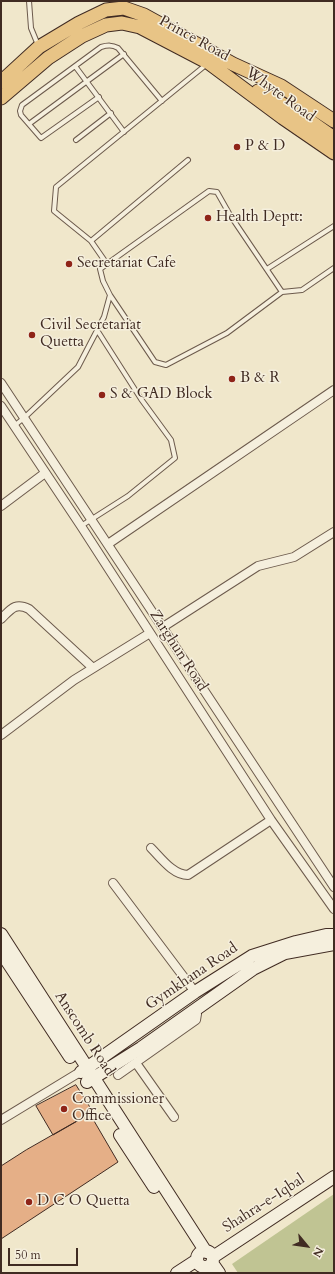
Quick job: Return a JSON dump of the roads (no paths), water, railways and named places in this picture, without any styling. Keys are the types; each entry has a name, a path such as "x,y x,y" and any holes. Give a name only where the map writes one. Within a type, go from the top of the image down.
{"main road":[{"name":"Prince Road","path":"1,82 39,47 79,23 106,10 124,8 144,15 230,70"},
{"name":"Prince Road","path":"1,98 48,58 82,36 106,25 122,23 140,27 214,59"},
{"name":"Whyte Road","path":"230,70 334,138"},
{"name":"Whyte Road","path":"230,70 281,86 334,121"},
{"name":"Whyte Road","path":"230,70 334,153"}],"street":[{"name":"Zarghun Road","path":"1,383 334,887"},
{"path":"108,544 334,390"},
{"name":"Zarghun Road","path":"1,406 81,526 271,820 334,909"},
{"path":"1,506 45,473"},
{"path":"163,628 258,566 294,557 334,532"},
{"path":"1,619 15,606 22,606 29,610 93,668"},
{"path":"1,735 74,680 150,633"},
{"path":"152,848 176,872 182,875 188,875 271,820"},
{"path":"113,883 195,992"},
{"name":"Anscomb Road","path":"1,934 87,1075 205,1263 219,1273"},
{"name":"Gymkhana Road","path":"87,1075 195,992 252,956 296,942 326,935 334,935"},
{"path":"1,1120 141,1048 253,969 285,953 334,944"},
{"name":"Anscomb Road","path":"1,952 87,1075"},
{"path":"118,1075 196,1020 197,1014 194,1011"},
{"path":"136,1063 174,1117"},
{"name":"Shahra-e-Iqbal","path":"177,1273 205,1263 334,1177"}],"lane":[{"path":"29,1 31,28 39,47 48,58"},
{"path":"99,97 42,138 21,115 20,111 22,105 75,66 107,45 118,48 124,54 162,102"},
{"path":"29,124 124,54"},
{"path":"107,264 91,241 54,211 56,187 214,59"},
{"path":"75,66 124,132"},
{"path":"76,140 110,113"},
{"path":"91,241 188,160"},
{"path":"282,292 230,215 217,192 209,191 100,269 103,281 110,295 155,362 166,364 227,333 282,292 302,290 334,268"},
{"path":"267,269 334,226"},
{"path":"14,426 78,367 104,317 110,295"},
{"path":"81,526 128,496 175,458 171,440 141,399 97,330"}],"place":[{"name":"P & D","path":"237,147"},
{"name":"Health Deptt:","path":"208,218"},
{"name":"Secretariat Cafe","path":"69,264"},
{"name":"Civil Secretariat Quetta","path":"32,335"},
{"name":"B & R","path":"232,379"},
{"name":"S & GAD Block","path":"102,395"},
{"name":"Commissioner Office","path":"64,1109"},
{"name":"D C O Quetta","path":"29,1202"}]}
